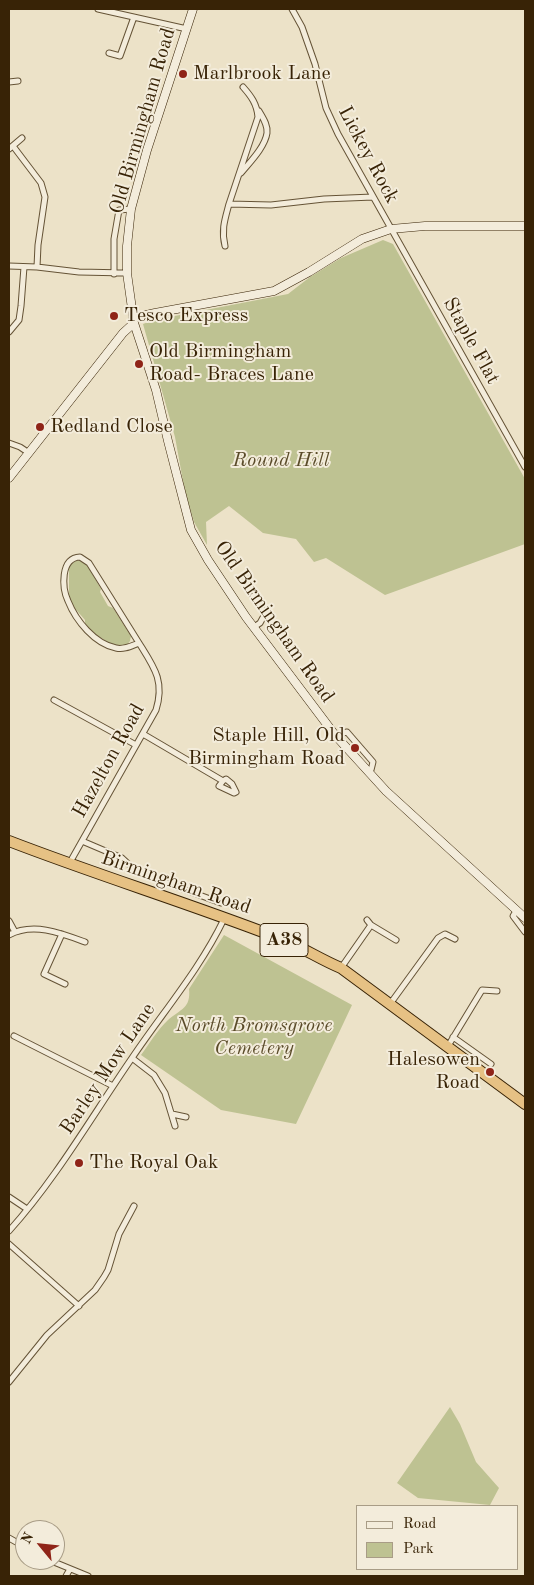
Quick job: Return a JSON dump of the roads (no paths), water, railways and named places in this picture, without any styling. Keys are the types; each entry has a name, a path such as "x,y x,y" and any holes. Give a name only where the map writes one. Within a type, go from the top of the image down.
{"highway":[{"name":"Birmingham Road","path":"9,841 278,938 341,968 390,1005 450,1042 525,1104"}],"main road":[{"name":"Old Birmingham Road","path":"193,9 147,150 131,209 127,246 127,273 133,321 156,390 192,530 208,560 254,627 335,735 368,772 525,918"},
{"path":"9,478 133,321 155,313 274,291 362,239 391,229 425,226 525,226"}],"street":[{"path":"98,9 187,29"},
{"name":"Lickey Rock","path":"292,9 302,27 315,64 326,108 338,134 391,229"},
{"path":"109,53 120,56 134,17"},
{"path":"9,82 18,81"},
{"path":"238,176 260,148 267,133 266,123 251,96 242,87"},
{"path":"225,246 222,235 223,226 258,117 258,109"},
{"path":"22,138 11,147 41,183 46,197 38,245 37,267"},
{"path":"229,204 271,205 324,199 373,197"},
{"path":"114,274 114,239 119,210 131,209"},
{"name":"Staple Flat","path":"391,229 525,467"},
{"path":"9,266 79,272 127,273"},
{"path":"9,332 19,320 22,306 24,267"},
{"path":"9,443 29,453"},
{"name":"Hazelton Road","path":"69,864 156,710 160,688 153,665 89,563 80,557 70,560 66,567 64,582 67,600 76,616 90,634 116,648 126,648 138,643"},
{"path":"253,596 265,614 260,623 254,627"},
{"path":"54,700 136,745"},
{"path":"142,734 222,781"},
{"path":"82,841 122,858 136,872 221,903"},
{"path":"516,911 513,916 525,932"},
{"name":"Barley Mow Lane","path":"9,1231 27,1210 78,1141 132,1058 212,945 224,919"},
{"path":"9,921 15,932"},
{"path":"341,968 369,922 396,940"},
{"path":"9,935 29,929 49,930 85,942"},
{"path":"62,934 44,974 65,984"},
{"path":"390,1005 438,938 444,934 455,939"},
{"path":"491,1064 450,1042 482,990 497,991"},
{"path":"14,1036 113,1086"},
{"path":"132,1058 154,1075 165,1093 174,1126"},
{"path":"172,1114 186,1117"},
{"path":"9,1197 27,1210"},
{"path":"9,1382 23,1362 47,1336 95,1290 108,1270 119,1234 134,1206"},
{"path":"9,1244 79,1306"},
{"path":"65,1567 88,1576"},
{"path":"66,1576 70,1569"}],"place":[{"name":"Marlbrook Lane","path":"183,74"},
{"name":"Tesco Express","path":"114,316"},
{"name":"Old Birmingham Road- Braces Lane","path":"139,364"},
{"name":"Redland Close","path":"40,427"},
{"name":"Staple Hill, Old Birmingham Road","path":"355,748"},
{"name":"Halesowen Road","path":"490,1072"},
{"name":"The Royal Oak","path":"79,1163"}],"park label":[{"name":"Round Hill","path":"281,461"},
{"name":"North Bromsgrove Cemetery","path":"254,1038"}]}
